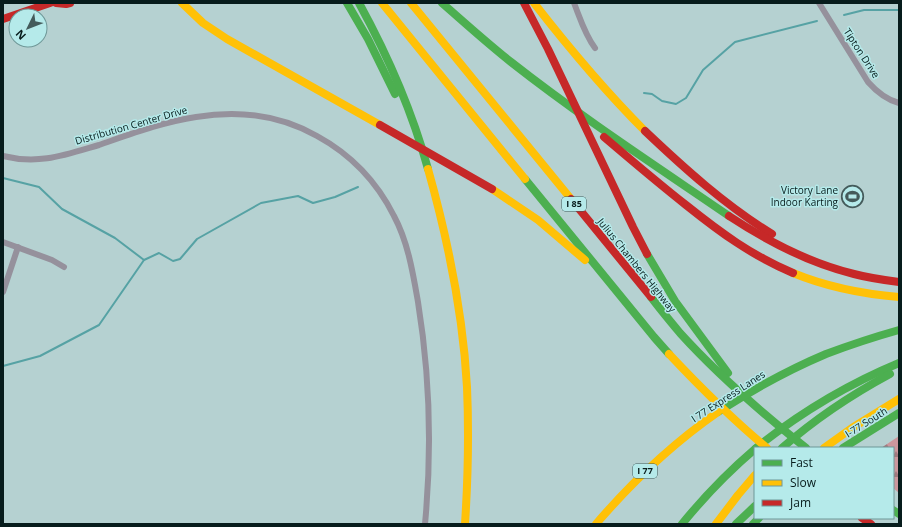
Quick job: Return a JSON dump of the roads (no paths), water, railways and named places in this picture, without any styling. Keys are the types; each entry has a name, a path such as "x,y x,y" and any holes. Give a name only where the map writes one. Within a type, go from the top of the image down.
{"main road":[{"path":"3,19 50,3"},
{"path":"56,3 70,3"},
{"path":"182,3 203,23 227,39 485,184 538,220 605,277"},
{"path":"347,3 368,39 390,84 428,172"},
{"path":"359,3 384,52 414,122 448,246 458,296 468,398 469,443 465,524"},
{"name":"I 85","path":"382,3 654,337 730,416 766,447"},
{"name":"Julius Chambers Highway","path":"411,3 666,317 704,358 747,398 805,447"},
{"path":"442,3 499,53 534,80 732,218 791,252 820,265 865,278 899,282"},
{"path":"524,3 563,79 640,240 663,283 687,320 747,398"},
{"path":"534,3 599,83 675,159 721,197 765,230 835,270"},
{"path":"571,107 645,172 708,223 744,248 783,269 816,281 857,292 899,297"},
{"name":"I 77 Express Lanes","path":"596,524 618,498 645,471 701,424 732,402 766,382 796,367 864,341 899,330"},
{"path":"758,447 778,431 829,397 855,382 899,363"},
{"path":"783,447 814,421 850,396 899,369"},
{"path":"825,447 899,399"},
{"name":"I-77 South","path":"846,446 899,413"},
{"path":"884,422 899,417"},
{"path":"682,524 711,491 754,451"},
{"path":"716,524 754,476"},
{"path":"736,524 754,507"}],"street":[{"path":"574,3 585,32 595,48"},
{"name":"Tipton Drive","path":"819,3 868,82 878,93 899,103"},
{"name":"Distribution Center Drive","path":"3,156 30,160 51,158 76,152 172,122 195,117 224,114 267,117 288,123 316,135 335,146 346,155 375,185 389,206 400,228 411,265 423,339 428,392 429,445 425,524"},
{"path":"3,242 52,260 64,268"},
{"path":"3,292 18,247"}],"waterway":[{"path":"844,15 864,10 899,10"},
{"path":"644,93 652,94 662,101 676,104 686,98 703,70 735,42 817,21"},
{"path":"3,178 39,187 62,209 115,238 144,260"},
{"path":"3,366 40,356 99,325 144,260 159,253 173,261 180,259 197,239 261,203 298,196 313,203 335,197 358,187"}],"place":[{"name":"Victory Lane Indoor Karting","path":"853,196"}]}
